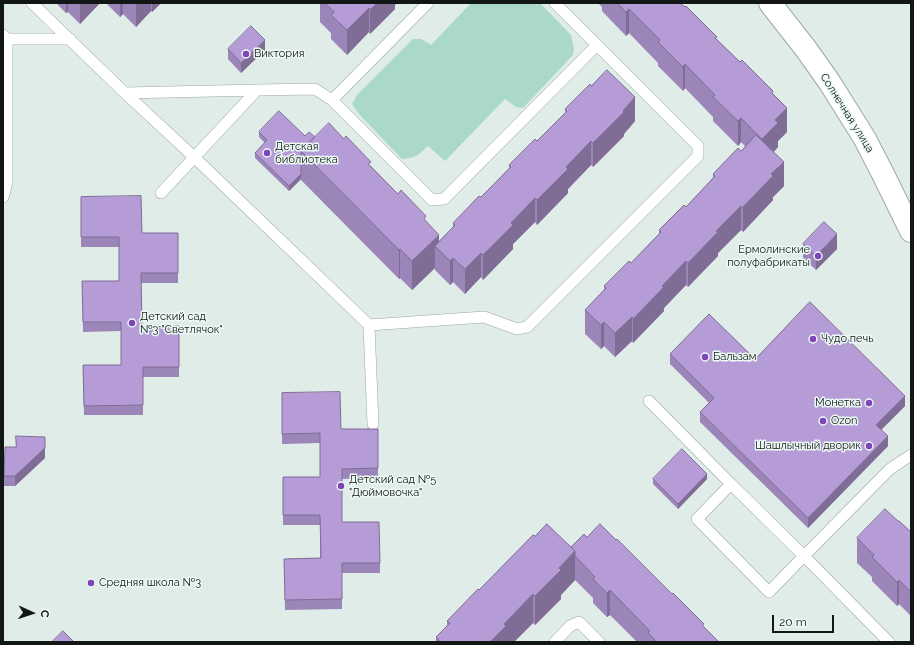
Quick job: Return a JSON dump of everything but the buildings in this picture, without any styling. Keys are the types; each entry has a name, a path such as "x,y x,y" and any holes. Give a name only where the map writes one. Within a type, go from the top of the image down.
{"street":[{"name":"Солнечная улица","path":"774,4 830,83 865,139 911,231"}],"lane":[{"path":"32,3 369,325 373,424"},
{"path":"332,100 428,3"},
{"path":"369,325 484,317 517,329 527,327 698,156 698,146 555,3"},
{"path":"3,197 7,181 5,37 70,39"},
{"path":"126,93 315,89 332,100 432,200 444,199 597,45"},
{"path":"161,193 257,90"},
{"path":"649,401 889,642"},
{"path":"732,484 697,519 769,592 890,469 911,455"},
{"path":"554,642 570,626 579,622 599,642"}],"green space":[{"path":"471,3 540,3 571,35 574,49 573,55 523,108 516,107 505,99 445,161 428,146 414,157 402,159 358,113 352,104 357,95 413,39 421,39 431,45"}],"place":[{"name":"Виктория","path":"246,54"},
{"name":"Детская библиотека","path":"267,153"},
{"name":"Ермолинские полуфабрикаты","path":"818,256"},
{"name":"Детский сад №3 \"Светлячок\"","path":"132,323"},
{"name":"Чудо печь","path":"813,339"},
{"name":"Бальзам","path":"705,357"},
{"name":"Монетка","path":"869,403"},
{"name":"Ozon","path":"823,421"},
{"name":"Шашлычный дворик","path":"869,446"},
{"name":"Детский сад №5 \"Дюймовочка\"","path":"341,486"},
{"name":"Средняя школа №3","path":"91,583"}]}
